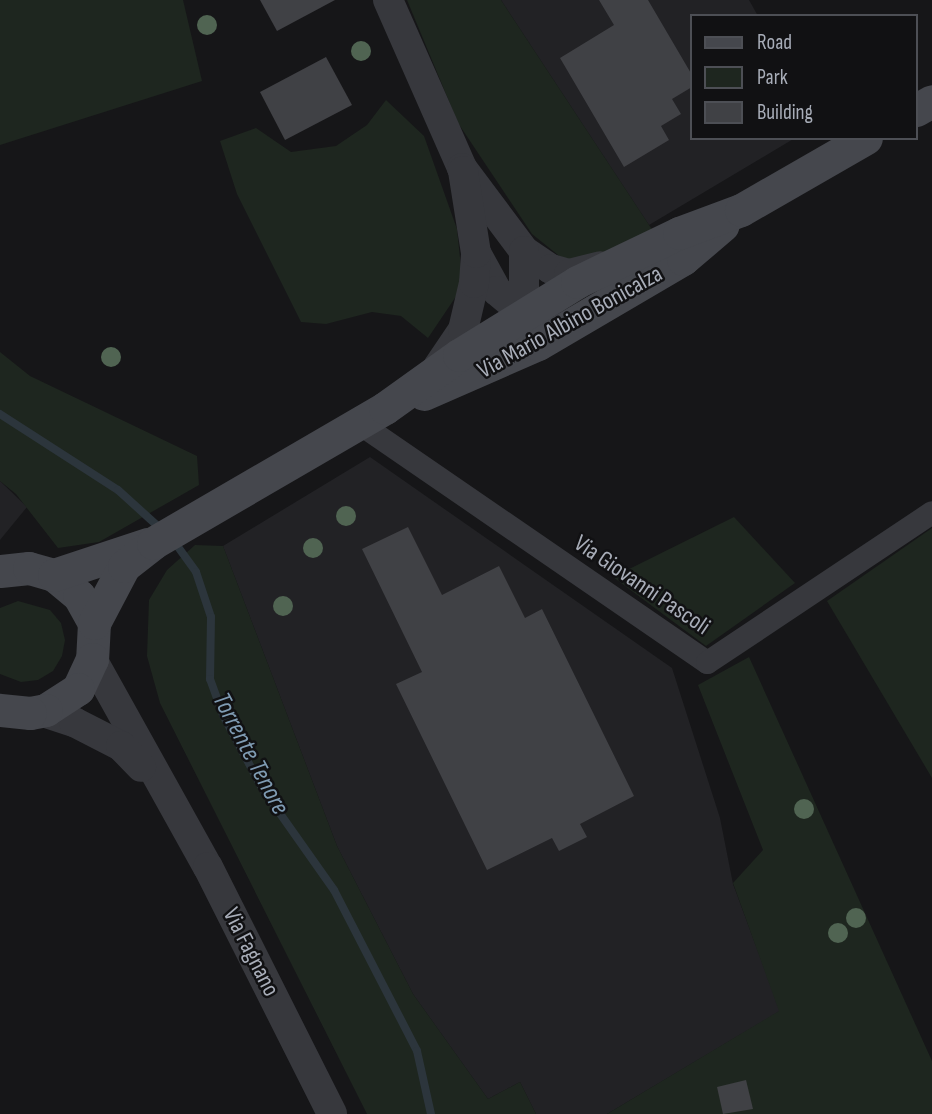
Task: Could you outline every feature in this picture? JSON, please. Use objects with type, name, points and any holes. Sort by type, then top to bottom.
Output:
[{"type":"main road","name":"Via Mario Albino Bonicalza","points":[[450,375],[524,314],[620,261],[741,210],[863,140]]},
{"type":"main road","name":"Via Mario Albino Bonicalza","points":[[94,623],[124,566],[153,543],[372,416],[450,375],[573,323],[683,259],[741,210]]},
{"type":"main road","name":"Via Mario Albino Bonicalza","points":[[54,575],[153,543]]},
{"type":"main road","points":[[0,571],[29,568],[54,575],[79,596],[94,623],[92,659],[78,689],[40,711],[0,710]]},
{"type":"street","points":[[388,0],[462,168],[524,251],[551,269],[569,274],[620,261]]},
{"type":"street","points":[[450,375],[463,330],[476,253],[462,168]]},
{"type":"street","points":[[524,251],[524,314]]},
{"type":"street","points":[[476,253],[497,291],[524,314],[573,323]]},
{"type":"street","name":"Via Giovanni Pascoli","points":[[372,416],[707,662],[932,512]]},
{"type":"street","name":"Via Fagnano","points":[[92,659],[208,867],[332,1114]]},
{"type":"street","name":"Via Fagnano","points":[[40,711],[74,722],[121,746],[165,793]]},
{"type":"shaded area","points":[[501,0],[749,0],[757,14],[690,14],[690,140],[792,140],[649,225]]},
{"type":"shaded area","points":[[370,457],[672,668],[720,818],[733,884],[780,1011],[607,1114],[536,1114],[520,1082],[488,1099],[413,994],[337,846],[223,546]]},
{"type":"shaded area","points":[[0,481],[27,507],[0,540]]},
{"type":"green space","points":[[0,0],[183,0],[202,81],[0,145]]},
{"type":"green space","points":[[407,0],[501,0],[653,231],[590,261],[563,259],[532,234],[458,123]]},
{"type":"green space","points":[[386,100],[424,136],[457,229],[463,286],[428,338],[401,316],[372,312],[326,324],[301,322],[237,194],[220,141],[256,128],[291,152],[336,146],[367,125]]},
{"type":"green space","points":[[0,352],[30,376],[197,456],[199,485],[99,542],[58,548],[16,494],[0,481]]},
{"type":"green space","points":[[734,517],[795,583],[706,646],[613,577]]},
{"type":"green space","points":[[932,528],[932,778],[827,601]]},
{"type":"green space","points":[[195,545],[223,546],[337,846],[413,994],[488,1099],[520,1082],[536,1114],[367,1114],[160,703],[147,656],[149,600],[167,570]]},
{"type":"green space","points":[[18,601],[50,610],[61,623],[65,640],[62,656],[53,671],[38,680],[21,682],[0,674],[0,608]]},
{"type":"green space","points":[[749,657],[932,1061],[932,1114],[607,1114],[779,1011],[733,883],[763,850],[698,685]]},
{"type":"building","points":[[260,0],[335,0],[277,31]]},
{"type":"building","points":[[599,0],[648,0],[690,72],[690,88],[672,99],[681,114],[661,126],[669,140],[624,167],[560,58],[614,25]]},
{"type":"building","points":[[326,57],[352,105],[285,140],[260,92]]},
{"type":"building","points":[[408,527],[442,595],[499,566],[525,618],[542,609],[634,796],[580,824],[587,837],[559,851],[552,838],[487,870],[396,684],[422,672],[362,549]]},
{"type":"building","points":[[746,1080],[753,1109],[723,1114],[717,1087]]},
{"type":"waterway","name":"Torrente Tenore","points":[[0,414],[118,490],[161,529]]},
{"type":"waterway","name":"Torrente Tenore","points":[[173,540],[196,572],[211,617],[210,679],[223,715],[262,788],[334,890],[417,1051],[431,1114]]}]
